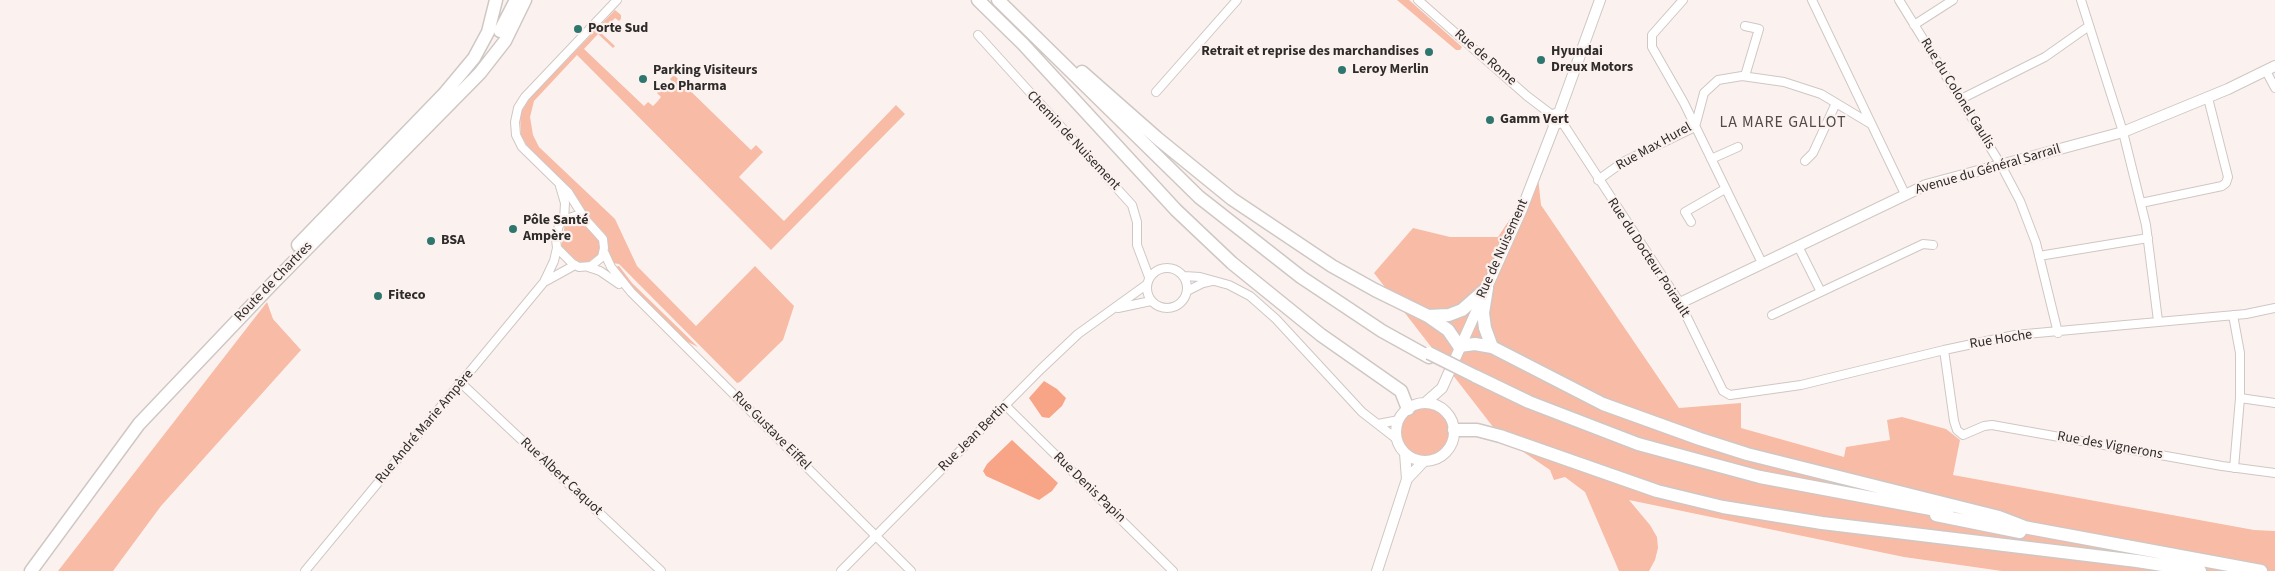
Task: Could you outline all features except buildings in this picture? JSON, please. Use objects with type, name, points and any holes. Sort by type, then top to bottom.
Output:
[{"type":"main road","points":[[444,94],[480,50],[488,32],[496,0]]},
{"type":"main road","points":[[22,571],[120,438],[148,404],[348,192],[490,48],[516,0]]},
{"type":"main road","name":"Route de Chartres","points":[[31,571],[139,424],[210,348],[480,72],[505,41],[525,0]]},
{"type":"main road","points":[[978,0],[1023,44],[1183,216],[1232,263],[1314,329],[1401,391],[1408,409]]},
{"type":"main road","points":[[984,0],[1197,203],[1275,263],[1301,277]]},
{"type":"main road","points":[[998,0],[1199,197],[1301,277],[1382,332],[1532,407],[1630,446],[1754,480],[2235,571]]},
{"type":"main road","points":[[1010,0],[1150,142],[1225,211],[1315,281],[1429,355]]},
{"type":"main road","points":[[1082,72],[1157,138],[1232,199],[1332,266],[1428,316],[1448,330],[1459,346],[1475,344],[1492,348],[1603,404],[1656,425],[1747,454],[1999,518],[2025,527]]},
{"type":"main road","points":[[1428,316],[1449,314],[1462,310],[1486,288]]},
{"type":"main road","points":[[1486,288],[1483,312],[1484,328],[1492,348]]},
{"type":"main road","points":[[1474,378],[1529,402],[1638,444],[1760,477],[2261,571]]},
{"type":"main road","points":[[1454,430],[1477,430],[1500,436],[1657,491],[1723,508],[1822,523],[2137,561],[2200,571]]},
{"type":"street","points":[[560,184],[566,203],[564,220],[557,231],[557,248],[562,256],[575,265],[588,267],[599,261],[604,252],[604,242],[601,234],[585,218],[571,196],[560,184],[522,147],[516,135],[516,116],[525,97],[617,0]]},
{"type":"street","points":[[1156,92],[1237,0]]},
{"type":"street","name":"Rue de Rome","points":[[1418,0],[1527,96],[1557,119]]},
{"type":"street","name":"Rue de Nuisement","points":[[1425,403],[1442,388],[1459,346],[1522,209],[1600,0]]},
{"type":"street","points":[[1683,0],[1655,31],[1650,43],[1762,262]]},
{"type":"street","points":[[1812,0],[1905,194]]},
{"type":"street","name":"Rue du Colonel Gaulis","points":[[1898,0],[1961,99],[2001,165],[2020,201],[2040,256],[2058,333]]},
{"type":"street","points":[[1914,25],[1953,0]]},
{"type":"street","points":[[2080,0],[2123,132],[2141,202],[2148,238],[2158,321]]},
{"type":"street","points":[[1745,26],[1759,29],[1745,76]]},
{"type":"street","points":[[1961,99],[2045,57],[2089,26]]},
{"type":"street","name":"Chemin de Nuisement","points":[[978,35],[1132,205],[1137,222],[1137,245],[1149,277]]},
{"type":"street","points":[[2270,69],[2275,88]]},
{"type":"street","name":"Avenue du Général Sarrail","points":[[1680,303],[1762,262],[1926,185],[2123,132],[2208,98],[2270,69]]},
{"type":"street","name":"Rue Max Hurel","points":[[1598,180],[1623,162],[1695,128],[1704,93],[1718,80],[1745,76],[1784,82],[1821,94],[1871,124]]},
{"type":"street","points":[[2141,202],[2222,186],[2226,183],[2228,177],[2208,98]]},
{"type":"street","points":[[1806,161],[1813,153],[1836,103]]},
{"type":"street","name":"Rue du Docteur Poirault","points":[[1557,119],[1680,303],[1724,390],[1730,395]]},
{"type":"street","points":[[1711,159],[1738,147]]},
{"type":"street","points":[[1691,222],[1685,212],[1725,189]]},
{"type":"street","points":[[564,220],[576,216],[585,218]]},
{"type":"street","points":[[2040,256],[2148,238]]},
{"type":"street","points":[[1772,315],[1923,244],[1933,246]]},
{"type":"street","points":[[1798,246],[1821,292]]},
{"type":"street","name":"Rue André Marie Ampère","points":[[305,571],[544,282],[554,261],[557,248]]},
{"type":"street","name":"Rue Gustave Eiffel","points":[[604,252],[611,267],[631,292],[911,571]]},
{"type":"street","points":[[1143,258],[1158,269],[1175,269],[1184,276],[1229,285],[1250,296],[1276,318],[1362,412],[1398,440]]},
{"type":"street","name":"Rue André Marie Ampère","points":[[544,282],[575,265]]},
{"type":"street","name":"Rue Gustave Eiffel","points":[[588,267],[600,270],[631,292]]},
{"type":"street","points":[[1158,269],[1149,277],[1146,285],[1151,301],[1161,307],[1172,307],[1182,301],[1187,291],[1203,283],[1214,281]]},
{"type":"street","points":[[1184,276],[1187,291]]},
{"type":"street","name":"Rue Jean Bertin","points":[[841,571],[1078,334],[1146,285]]},
{"type":"street","name":"Rue Jean Bertin","points":[[1114,309],[1151,301]]},
{"type":"street","name":"Rue Hoche","points":[[1730,395],[1801,385],[1944,350],[2016,336],[2233,315],[2275,308]]},
{"type":"street","points":[[2233,315],[2240,353],[2240,398],[2234,468]]},
{"type":"street","name":"Rue des Vignerons","points":[[1944,350],[1954,421],[1957,430],[1963,434],[1992,425],[2234,468],[2275,473]]},
{"type":"street","name":"Rue Albert Caquot","points":[[462,383],[661,571]]},
{"type":"street","points":[[1442,388],[1446,412]]},
{"type":"street","points":[[2240,398],[2275,403]]},
{"type":"street","points":[[1405,453],[1417,460],[1424,461],[1434,460],[1442,456],[1453,440],[1454,430],[1453,423],[1446,412],[1440,407],[1425,403],[1408,409],[1399,420],[1396,431],[1398,440],[1405,453],[1408,479]]},
{"type":"street","name":"Rue Denis Papin","points":[[1005,405],[1173,571]]},
{"type":"street","points":[[1378,424],[1399,420]]},
{"type":"street","points":[[1377,571],[1408,479],[1424,461]]},
{"type":"shaded area","points":[[1397,0],[1409,0],[1462,47],[1460,50],[1456,50]]},
{"type":"shaded area","points":[[615,10],[621,15],[621,19],[619,21],[615,18],[601,33],[615,46],[613,48],[598,34],[584,49],[644,106],[648,102],[653,106],[657,102],[661,97],[657,93],[661,88],[666,92],[674,84],[670,79],[674,75],[751,150],[756,145],[763,152],[739,177],[784,221],[896,105],[905,114],[771,250],[577,55],[534,101],[530,117],[533,135],[539,147],[615,219],[637,266],[696,326],[755,266],[794,306],[783,340],[737,383],[619,264],[612,263],[604,233],[584,211],[571,190],[529,149],[521,135],[520,114],[529,99]]},
{"type":"shaded area","points":[[1538,177],[1541,205],[1679,408],[1741,403],[1741,428],[1844,457],[1846,447],[1890,440],[1887,420],[1902,417],[1946,429],[1960,440],[1953,475],[2254,530],[2275,531],[2275,571],[2002,571],[1904,557],[1629,500],[1650,525],[1657,537],[1658,548],[1655,560],[1649,571],[1619,571],[1585,492],[1565,477],[1554,480],[1550,470],[1500,436],[1374,273],[1413,228],[1450,237],[1498,237]]},
{"type":"shaded area","points":[[575,220],[583,222],[599,239],[601,247],[599,255],[586,263],[575,261],[561,247],[565,224]]},
{"type":"shaded area","points":[[619,266],[632,283],[698,347],[684,340],[629,285],[615,267]]},
{"type":"shaded area","points":[[267,302],[273,319],[301,350],[161,506],[113,571],[58,571]]},
{"type":"shaded area","points":[[1044,381],[1057,389],[1066,398],[1062,406],[1049,418],[1042,417],[1029,398]]},
{"type":"shaded area","points":[[1426,407],[1436,409],[1444,414],[1449,422],[1451,432],[1449,442],[1444,450],[1436,455],[1426,457],[1416,455],[1408,450],[1403,442],[1401,432],[1403,422],[1408,414],[1416,409]]},
{"type":"shaded area","points":[[1012,440],[1058,483],[1052,491],[1039,500],[986,476],[983,471],[987,464]]},
{"type":"place","name":"Porte Sud","points":[[578,29]]},
{"type":"place","name":"Retrait et reprise des marchandises","points":[[1429,52]]},
{"type":"place","name":"Hyundai Dreux Motors","points":[[1541,60]]},
{"type":"place","name":"Leroy Merlin","points":[[1342,70]]},
{"type":"place","name":"Parking Visiteurs Leo Pharma","points":[[643,79]]},
{"type":"place","name":"Gamm Vert","points":[[1490,120]]},
{"type":"place","name":"Pôle Santé Ampère","points":[[513,229]]},
{"type":"place","name":"BSA","points":[[431,241]]},
{"type":"place","name":"Fiteco","points":[[378,296]]},
{"type":"district","name":"LA MARE GALLOT","points":[[1783,123]]}]
